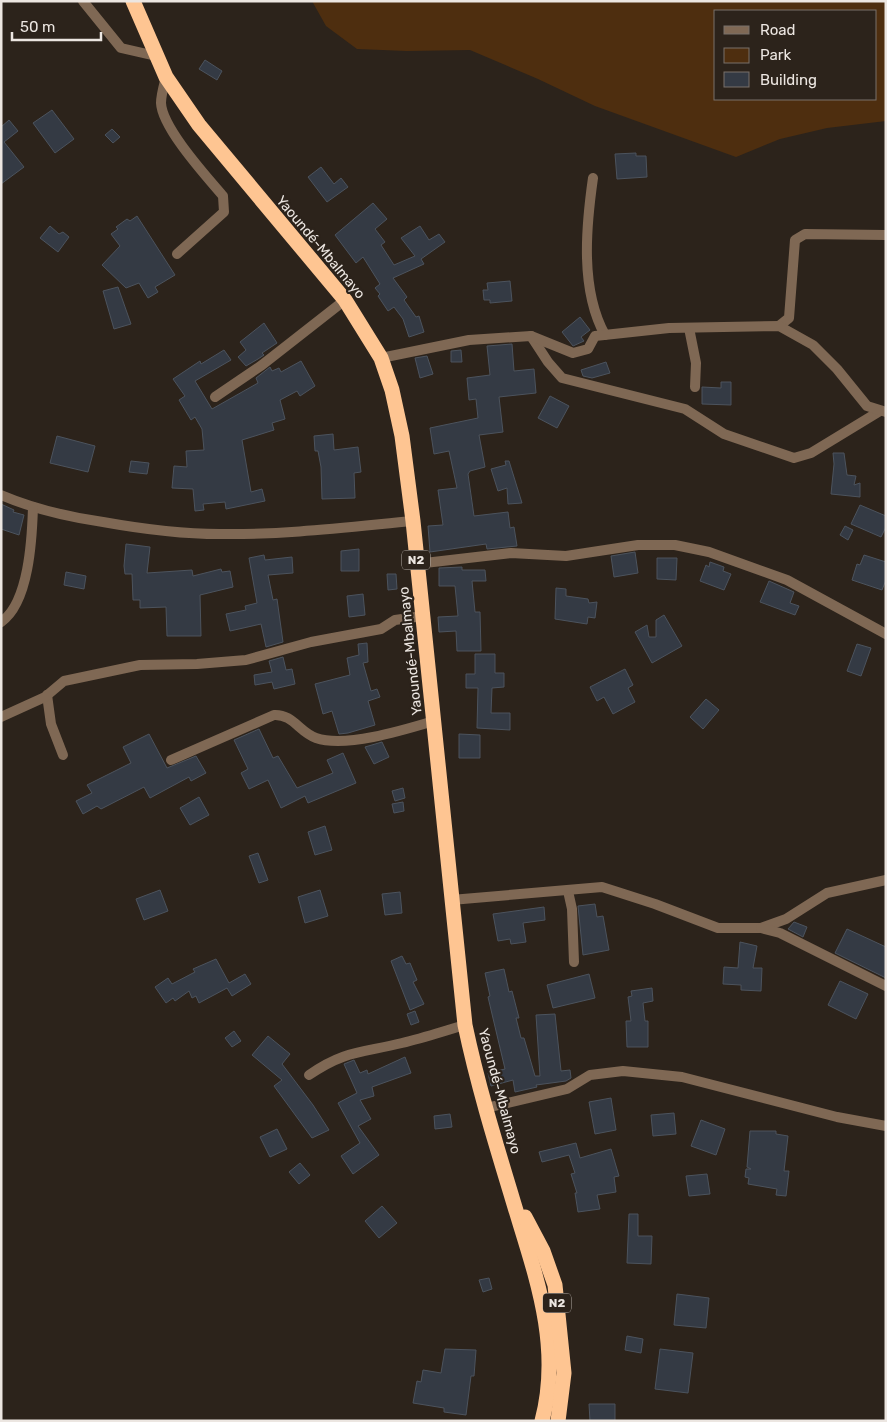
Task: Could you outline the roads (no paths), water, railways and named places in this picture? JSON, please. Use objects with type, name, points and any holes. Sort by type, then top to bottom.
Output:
[{"type":"highway","name":"Yaoundé-Mbalmayo","points":[[133,1],[166,77],[199,125],[345,300],[381,358],[392,390],[402,436],[413,522],[465,1025],[474,1067],[540,1287],[549,1338],[550,1373],[542,1421]]},
{"type":"highway","name":"Yaoundé-Mbalmayo","points":[[511,1194],[543,1251],[555,1285],[564,1373],[558,1421]]},
{"type":"street","points":[[83,1],[121,48],[156,56]]},
{"type":"street","points":[[166,77],[161,102],[162,110],[175,133],[223,196],[225,204],[224,212],[177,254]]},
{"type":"street","points":[[593,178],[589,208],[589,277],[597,322],[605,335]]},
{"type":"street","points":[[779,326],[789,318],[795,240],[805,234],[886,235]]},
{"type":"street","points":[[215,397],[262,365],[345,300]]},
{"type":"street","points":[[381,358],[469,340],[531,336],[573,353],[588,349],[595,336],[690,328],[779,326],[813,345],[837,369],[867,406],[883,411]]},
{"type":"street","points":[[690,328],[696,363],[695,387]]},
{"type":"street","points":[[531,336],[548,362],[562,378],[685,409],[724,434],[794,458],[811,453],[883,411]]},
{"type":"street","points":[[1,495],[68,517],[149,530],[220,534],[290,532],[413,522]]},
{"type":"street","points":[[1,622],[10,616],[22,587],[32,538],[34,507]]},
{"type":"street","points":[[416,564],[512,553],[566,556],[638,545],[675,545],[709,552],[787,580],[886,634]]},
{"type":"street","points":[[1,717],[48,695],[64,680],[140,665],[197,664],[246,660],[311,642],[381,629],[395,620],[423,616]]},
{"type":"street","points":[[48,695],[51,724],[63,755]]},
{"type":"street","points":[[171,760],[274,715],[288,716],[302,730],[316,738],[333,740],[396,732],[434,721]]},
{"type":"street","points":[[761,928],[786,919],[827,893],[886,880]]},
{"type":"street","points":[[451,900],[602,887],[655,904],[718,928],[761,928],[780,933],[886,986]]},
{"type":"street","points":[[568,891],[572,910],[574,962]]},
{"type":"street","points":[[309,1075],[329,1062],[352,1052],[402,1044],[465,1025]]},
{"type":"street","points":[[486,1108],[567,1089],[590,1076],[623,1071],[682,1077],[836,1117],[886,1126]]}]
